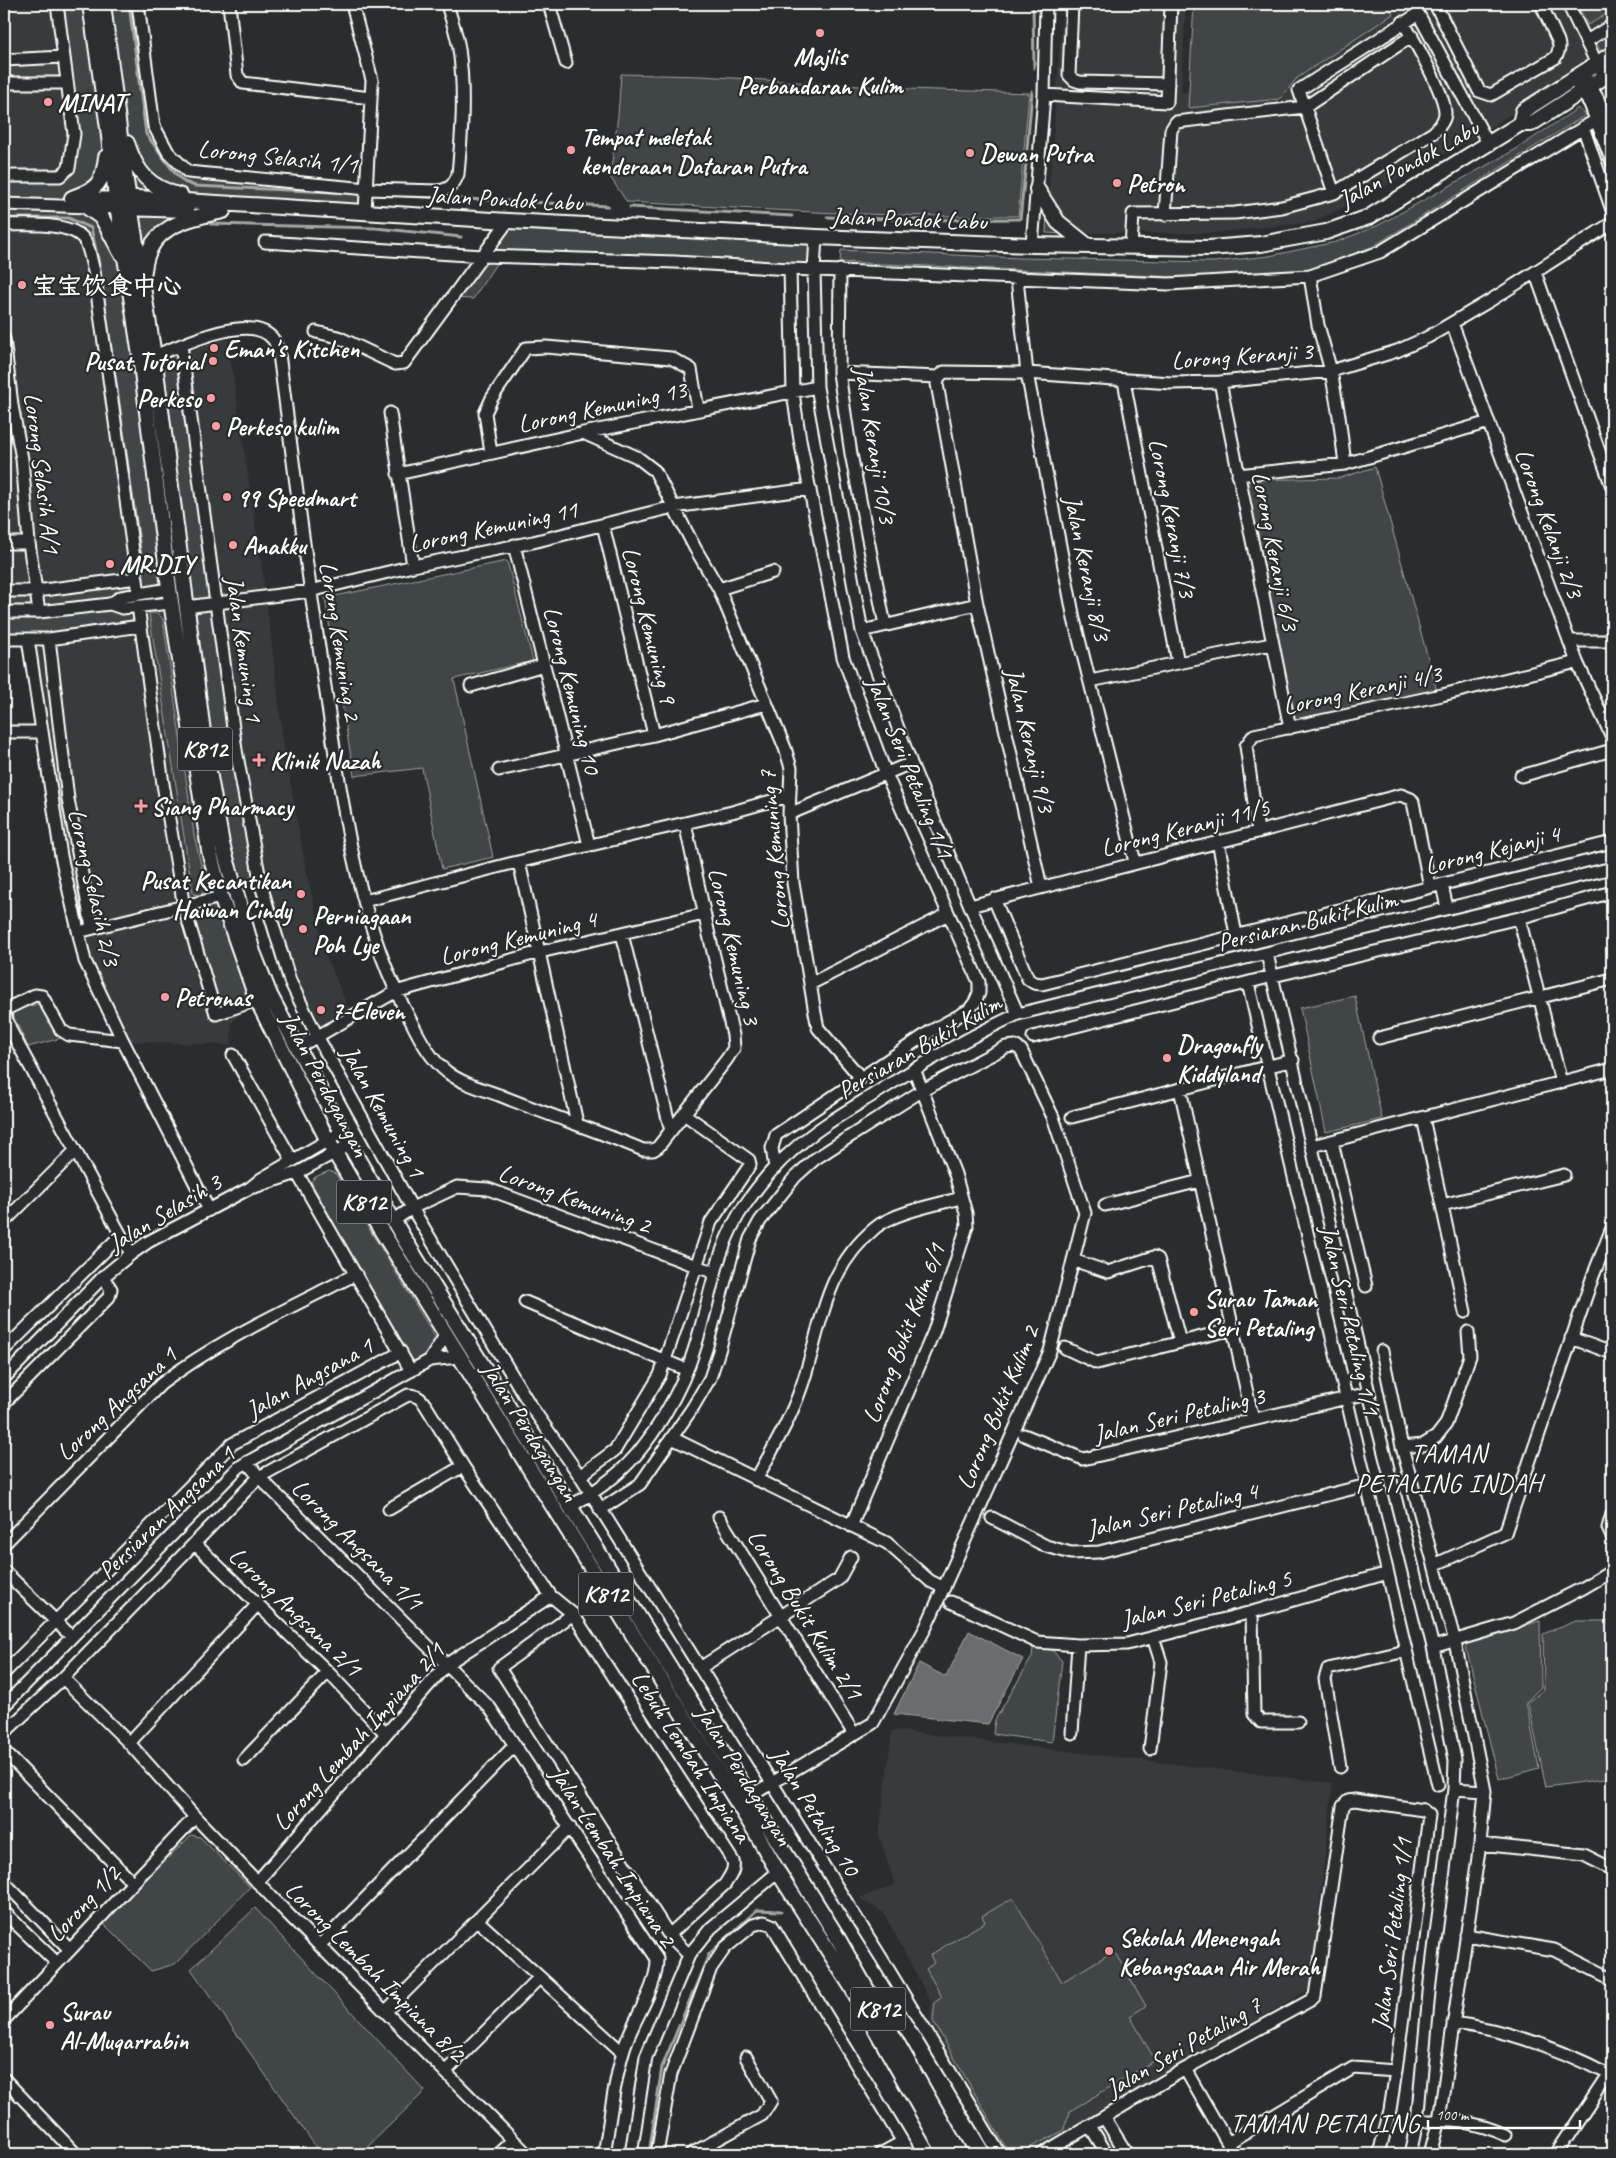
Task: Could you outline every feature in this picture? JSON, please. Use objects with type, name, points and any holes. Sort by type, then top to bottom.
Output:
[{"type":"main road","name":"Jalan Perdagangan","points":[[90,4],[109,134],[144,294],[154,356],[206,755],[222,844],[253,952],[270,995],[342,1132],[393,1221],[836,1935],[960,2154]]},
{"type":"main road","name":"Jalan Perdagangan","points":[[103,4],[118,119],[127,265],[170,596],[205,822],[221,897],[257,1000],[327,1139],[459,1357],[755,1831],[778,1872],[851,1986],[946,2154]]},
{"type":"main road","name":"Jalan Pondok Labu","points":[[1520,124],[1523,111],[1612,54]]},
{"type":"main road","name":"Jalan Pondok Labu","points":[[124,203],[268,207],[816,237],[1032,245],[1209,248],[1261,244],[1326,232],[1370,216],[1489,145],[1520,124],[1531,124],[1609,74]]},
{"type":"main road","points":[[118,119],[134,164],[152,184],[188,198],[222,207]]},
{"type":"main road","points":[[72,198],[90,191],[102,179],[109,134]]},
{"type":"main road","points":[[1037,189],[1058,222],[1088,246]]},
{"type":"main road","points":[[87,207],[102,218],[127,265]]},
{"type":"main road","points":[[144,294],[146,255],[160,236],[178,222],[222,207]]},
{"type":"street","points":[[4,176],[54,176],[66,172],[71,164],[74,134],[56,4]]},
{"type":"street","name":"Lorong Selasih 1/1","points":[[138,4],[154,126],[168,152],[188,172],[367,188],[438,191],[452,186],[458,174],[462,130],[462,80],[459,47],[447,4]]},
{"type":"street","points":[[229,4],[237,75],[243,83],[371,98]]},
{"type":"street","points":[[352,4],[372,80],[365,212]]},
{"type":"street","points":[[549,4],[566,62]]},
{"type":"street","points":[[1032,245],[1044,95],[1046,4]]},
{"type":"street","points":[[1072,4],[1068,75],[1074,80],[1080,82],[1168,84]]},
{"type":"street","points":[[1044,95],[1166,102],[1171,4]]},
{"type":"street","points":[[1435,4],[1479,91],[1492,95],[1555,58],[1560,47],[1541,4]]},
{"type":"street","points":[[1568,4],[1597,64],[1609,74]]},
{"type":"street","points":[[1334,193],[1299,90],[1404,22],[1416,9],[1489,145]]},
{"type":"street","name":"Jalan Pondok Labu","points":[[1131,248],[1133,214],[1165,215],[1235,212],[1282,207],[1334,193],[1433,133],[1441,125],[1445,116],[1445,107],[1404,22]]},
{"type":"street","points":[[1587,41],[1612,25]]},
{"type":"street","points":[[1165,215],[1171,130],[1176,122],[1306,107],[1412,36]]},
{"type":"street","points":[[4,60],[63,57]]},
{"type":"street","points":[[1578,76],[1612,136]]},
{"type":"street","points":[[4,83],[67,83]]},
{"type":"street","points":[[1586,88],[1612,162]]},
{"type":"street","points":[[266,242],[483,256],[675,262],[790,269],[1169,284],[1310,276],[1380,252],[1596,120]]},
{"type":"street","points":[[1583,127],[1612,210]]},
{"type":"street","points":[[58,204],[72,198],[124,203]]},
{"type":"street","points":[[4,204],[58,204],[87,207],[124,203]]},
{"type":"street","points":[[316,332],[338,337],[395,364],[404,363],[508,221]]},
{"type":"street","points":[[4,225],[57,226],[78,234],[85,240],[94,271],[140,594]]},
{"type":"street","name":"Lorong Keranji 3","points":[[839,373],[939,377],[944,372],[1027,373],[1124,381],[1220,382],[1331,371],[1397,351],[1428,337],[1612,225]]},
{"type":"street","points":[[816,237],[814,270],[817,388],[862,631],[911,763],[970,906],[1018,1014]]},
{"type":"street","name":"Jalan Seri Petaling 1/1","points":[[775,1168],[772,1148],[776,1134],[931,1031],[969,1010],[979,993],[979,982],[886,774],[843,657],[793,393],[790,269]]},
{"type":"street","name":"Jalan Keranji 10/3","points":[[840,270],[839,373],[851,454],[885,625]]},
{"type":"street","points":[[1535,272],[1612,487]]},
{"type":"street","points":[[1310,276],[1318,326],[1331,371],[1346,464]]},
{"type":"street","name":"Jalan Keranji 8/3","points":[[1017,279],[1027,373],[1074,619],[1135,862]]},
{"type":"street","name":"Lorong Kelanji 2/3","points":[[1452,323],[1577,662],[1612,737]]},
{"type":"street","name":"Lorong Kemuning 2","points":[[181,345],[226,329],[250,329],[264,332],[273,339],[279,354],[310,591],[354,862],[377,945],[395,992],[417,1033],[436,1062],[448,1073],[527,1106],[577,1124]]},
{"type":"street","name":"Lorong Selasih A/1","points":[[4,339],[12,405],[22,459],[29,543],[39,612]]},
{"type":"street","points":[[154,356],[181,345]]},
{"type":"street","name":"Jalan Kemuning 1","points":[[181,345],[236,750],[261,885],[290,981],[317,1036],[412,1208],[530,1405],[591,1494]]},
{"type":"street","points":[[491,453],[485,413],[492,398],[526,348],[546,347],[671,358],[691,369],[698,409]]},
{"type":"street","name":"Jalan Keranji 9/3","points":[[939,377],[937,384],[977,604],[1041,887]]},
{"type":"street","name":"Lorong Keranji 7/3","points":[[1124,381],[1178,663]]},
{"type":"street","name":"Lorong Keranji 6/3","points":[[1220,382],[1271,644],[1290,728]]},
{"type":"street","name":"Lorong Kemuning 13","points":[[398,474],[583,432],[817,388]]},
{"type":"street","points":[[390,412],[413,566]]},
{"type":"street","points":[[1238,474],[1346,464],[1488,422]]},
{"type":"street","name":"Lorong Kemuning 7","points":[[583,432],[637,457],[655,471],[719,589],[791,768],[789,814],[793,883],[818,1028],[861,1078]]},
{"type":"street","name":"Lorong Kemuning 11","points":[[186,607],[310,591],[413,566],[603,525],[673,507],[810,489]]},
{"type":"street","name":"Lorong Kemuning 9","points":[[603,525],[654,735]]},
{"type":"street","points":[[4,543],[29,543]]},
{"type":"street","name":"Lorong Kemuning 10","points":[[514,545],[589,845]]},
{"type":"street","points":[[719,589],[773,572]]},
{"type":"street","points":[[4,591],[36,591],[137,578]]},
{"type":"street","points":[[110,604],[121,597],[140,594],[170,596]]},
{"type":"street","points":[[4,612],[39,612],[110,604],[122,608],[138,606],[170,596]]},
{"type":"street","points":[[862,631],[977,604]]},
{"type":"street","points":[[138,606],[163,784],[184,907],[216,1014],[257,1000]]},
{"type":"street","points":[[4,639],[49,639],[140,626]]},
{"type":"street","name":"Lorong Selasih 2/3","points":[[28,639],[61,856],[85,962],[209,1210]]},
{"type":"street","points":[[49,639],[68,798],[92,927]]},
{"type":"street","points":[[1570,641],[1612,641]]},
{"type":"street","points":[[1090,681],[1271,644]]},
{"type":"street","name":"Lorong Keranji 4/3","points":[[1258,831],[1246,746],[1254,734],[1442,695],[1577,662]]},
{"type":"street","points":[[471,686],[544,665]]},
{"type":"street","points":[[499,770],[654,735],[766,704]]},
{"type":"street","points":[[4,732],[42,732]]},
{"type":"street","points":[[1522,776],[1612,750]]},
{"type":"street","points":[[789,814],[911,763]]},
{"type":"street","name":"Lorong Keranji 11/5","points":[[970,906],[1401,795],[1411,799],[1430,888]]},
{"type":"street","points":[[364,901],[789,796]]},
{"type":"street","name":"Lorong Kemuning 3","points":[[577,1124],[643,1150],[653,1150],[671,1131],[734,1048],[733,1034],[704,914],[685,823]]},
{"type":"street","points":[[1218,841],[1236,935]]},
{"type":"street","name":"Lorong Kejanji 4","points":[[994,899],[1028,979],[1034,983],[1042,984],[1612,842]]},
{"type":"street","points":[[519,862],[577,1124]]},
{"type":"street","name":"Persiaran Bukit Kulim","points":[[570,1507],[591,1494],[618,1473],[651,1436],[687,1370],[715,1273],[729,1233],[744,1206],[791,1151],[820,1128],[914,1069],[975,1034],[1018,1014],[1612,868]]},
{"type":"street","points":[[1442,885],[1447,908]]},
{"type":"street","points":[[1033,1037],[1272,976],[1519,918],[1612,892]]},
{"type":"street","points":[[78,933],[92,927],[221,897]]},
{"type":"street","name":"Lorong Kemuning 4","points":[[297,1048],[395,992],[540,952],[704,914]]},
{"type":"street","points":[[810,984],[948,914]]},
{"type":"street","points":[[1519,918],[1561,1082]]},
{"type":"street","points":[[622,934],[671,1131]]},
{"type":"street","points":[[1267,954],[1370,1392],[1433,1647],[1455,1760],[1454,1789],[1430,1982],[1417,2122],[1410,2154]]},
{"type":"street","points":[[1379,1038],[1612,979]]},
{"type":"street","name":"Jalan Seri Petaling 1/1","points":[[1248,983],[1438,1785]]},
{"type":"street","points":[[123,1041],[69,1035],[61,1030],[42,996],[35,995],[4,1011],[8,1035],[75,1151],[131,1254]]},
{"type":"street","name":"Lorong Bukit Kulim 2","points":[[750,1796],[873,1722],[926,1627],[1050,1351],[1085,1213],[1053,1117],[1021,1050],[1015,1046],[1006,1047],[923,1090]]},
{"type":"street","points":[[233,1055],[292,1160]]},
{"type":"street","points":[[1072,1117],[1292,1060]]},
{"type":"street","name":"Lorong Bukit Kulm 6/1","points":[[851,1526],[934,1331],[966,1226],[966,1213],[955,1174],[914,1069]]},
{"type":"street","points":[[1312,1146],[1612,1069]]},
{"type":"street","points":[[1180,1089],[1252,1420]]},
{"type":"street","points":[[600,1510],[640,1484],[693,1407],[710,1378],[727,1325],[750,1239],[760,1222],[795,1177],[816,1159],[923,1090]]},
{"type":"street","points":[[580,1476],[615,1450],[660,1375],[666,1362],[711,1222],[750,1165],[749,1160],[684,1114]]},
{"type":"street","points":[[1423,1118],[1465,1312]]},
{"type":"street","name":"Jalan Selasih 3","points":[[250,1188],[292,1160],[342,1132]]},
{"type":"street","points":[[1332,1142],[1366,1286]]},
{"type":"street","name":"Jalan Selasih 3","points":[[4,1378],[103,1277],[131,1254],[250,1188],[297,1173],[350,1145]]},
{"type":"street","points":[[4,1222],[75,1151]]},
{"type":"street","points":[[297,1173],[412,1371]]},
{"type":"street","points":[[1442,1206],[1564,1175]]},
{"type":"street","points":[[1105,1205],[1200,1181]]},
{"type":"street","name":"Lorong Kemuning 2","points":[[393,1221],[412,1208],[457,1187],[488,1189],[715,1273]]},
{"type":"street","points":[[756,1480],[788,1420],[801,1387],[831,1285],[841,1266],[876,1226],[900,1216],[961,1198]]},
{"type":"street","points":[[1434,1565],[1505,1533],[1592,1276],[1612,1228]]},
{"type":"street","points":[[4,1350],[121,1235]]},
{"type":"street","points":[[1073,1260],[1108,1272],[1154,1258],[1158,1259],[1180,1342]]},
{"type":"street","name":"Lorong Angsana 1","points":[[4,1544],[161,1384],[187,1364],[221,1344],[356,1274]]},
{"type":"street","name":"Jalan Selasih 3","points":[[4,1403],[109,1297],[111,1288],[103,1277]]},
{"type":"street","points":[[525,1302],[687,1370]]},
{"type":"street","points":[[1065,1348],[1097,1363],[1232,1329]]},
{"type":"street","points":[[1402,1447],[1423,1446],[1436,1437],[1446,1424],[1470,1356],[1468,1332]]},
{"type":"street","name":"Persiaran Angsana 1","points":[[430,1360],[446,1334]]},
{"type":"street","points":[[1572,1338],[1612,1353]]},
{"type":"street","points":[[1382,1351],[1402,1447],[1455,1642],[1484,1791],[1480,1844],[1439,2120],[1430,2154]]},
{"type":"street","name":"Jalan Angsana 1","points":[[4,1673],[232,1444],[401,1352]]},
{"type":"street","points":[[4,1357],[14,1368]]},
{"type":"street","name":"Persiaran Angsana 1","points":[[4,1706],[71,1636],[247,1462],[430,1360],[459,1357]]},
{"type":"street","name":"Jalan Seri Petaling 3","points":[[1024,1435],[1083,1459],[1370,1392]]},
{"type":"street","name":"Lorong Angsana 1/1","points":[[4,1733],[63,1678],[259,1477],[408,1395],[415,1395],[421,1398],[463,1466],[551,1596]]},
{"type":"street","points":[[672,1438],[886,1543],[930,1581],[944,1588]]},
{"type":"street","points":[[247,1462],[259,1477]]},
{"type":"street","points":[[389,1509],[463,1466]]},
{"type":"street","name":"Lorong Angsana 1/1","points":[[259,1477],[447,1664]]},
{"type":"street","name":"Jalan Seri Petaling 4","points":[[992,1518],[1046,1546],[1071,1553],[1099,1552],[1367,1485]]},
{"type":"street","name":"Jalan Petaling 10","points":[[591,1494],[882,1959],[1000,2154]]},
{"type":"street","points":[[1612,1514],[1608,1528],[1612,1537]]},
{"type":"street","name":"Lorong Bukit Kulim 2/1","points":[[719,1516],[854,1734]]},
{"type":"street","name":"Lorong Angsana 2/1","points":[[195,1544],[328,1672],[386,1734]]},
{"type":"street","points":[[700,1668],[839,1579],[852,1557]]},
{"type":"street","points":[[4,1570],[71,1636]]},
{"type":"street","points":[[1433,1647],[1514,1623],[1612,1571]]},
{"type":"street","name":"Jalan Seri Petaling 5","points":[[951,1602],[1037,1642],[1078,1645],[1127,1644],[1252,1612],[1388,1573]]},
{"type":"street","name":"Lebuh Lembah Impiana","points":[[551,1596],[573,1614],[733,1861],[732,1874],[725,1884],[669,1934]]},
{"type":"street","name":"Lorong Lembah Impiana 2/1","points":[[257,1882],[447,1664],[551,1596]]},
{"type":"street","points":[[129,1743],[257,1605]]},
{"type":"street","points":[[1252,1612],[1254,1714],[1261,1722],[1298,1722]]},
{"type":"street","points":[[573,1614],[499,1668],[669,1934],[689,1955]]},
{"type":"street","points":[[1150,1749],[1161,1662],[1153,1637]]},
{"type":"street","points":[[1072,1733],[1078,1645]]},
{"type":"street","points":[[1340,1767],[1325,1679],[1328,1669],[1406,1651]]},
{"type":"street","name":"Jalan Lembah Impiana 2","points":[[447,1664],[490,1708],[657,1959],[657,1971],[633,2022],[622,2052],[604,2154]]},
{"type":"street","points":[[244,1760],[328,1672]]},
{"type":"street","name":"Lorong Lembah Impiana 8/2","points":[[63,1678],[129,1743],[195,1817],[257,1882],[527,2154]]},
{"type":"street","points":[[320,1945],[515,1745]]},
{"type":"street","points":[[4,1751],[133,1883]]},
{"type":"street","points":[[1454,1789],[1484,1791]]},
{"type":"street","name":"Jalan Seri Petaling 1/1","points":[[1342,1812],[1346,1803],[1355,1800],[1423,1810],[1429,1815],[1396,2071],[1390,2110],[1378,2154]]},
{"type":"street","name":"Jalan Seri Petaling 7","points":[[1042,2154],[1185,2069],[1311,2000],[1315,1996],[1342,1812]]},
{"type":"street","name":"Lorong 1/2","points":[[4,2020],[195,1817]]},
{"type":"street","points":[[386,2011],[570,1827]]},
{"type":"street","points":[[1480,1844],[1584,1855],[1612,1869]]},
{"type":"street","points":[[631,2154],[646,2057],[689,1955],[711,1928],[778,1872]]},
{"type":"street","points":[[4,1882],[70,1950]]},
{"type":"street","points":[[4,1912],[57,1963]]},
{"type":"street","points":[[477,1920],[622,2052]]},
{"type":"street","points":[[657,2154],[671,2074],[711,1968],[725,1948],[753,1925],[764,1922],[772,1924],[910,2154]]},
{"type":"street","points":[[1466,1935],[1554,1950],[1612,1979]]},
{"type":"street","points":[[445,2072],[539,1978]]},
{"type":"street","points":[[1453,2023],[1483,2027],[1526,2038],[1610,2075],[1556,2154]]},
{"type":"street","points":[[691,2154],[762,2115],[771,2101],[746,2058]]},
{"type":"street","points":[[1228,2143],[1353,2068],[1396,2071]]},
{"type":"street","points":[[1185,2069],[1234,2154]]},
{"type":"street","points":[[4,2079],[69,2152]]},
{"type":"street","points":[[1104,2117],[1127,2154]]},
{"type":"street","points":[[1417,2122],[1439,2120],[1478,2124],[1506,2135]]},
{"type":"street","points":[[1090,2126],[1107,2154]]},
{"type":"street","points":[[498,2154],[513,2140]]},
{"type":"street","points":[[880,2154],[902,2142]]},
{"type":"shaded area","points":[[4,4],[90,4],[67,199],[59,204],[87,207],[137,578],[4,591]]},
{"type":"shaded area","points":[[57,4],[90,4],[116,198],[67,199],[58,204],[4,204],[4,176],[54,177],[69,168],[67,84],[4,83],[4,60],[63,57]]},
{"type":"shaded area","points":[[103,4],[138,4],[154,126],[188,172],[367,189],[365,212],[130,197]]},
{"type":"shaded area","points":[[1063,4],[1186,4],[1181,93],[1278,85],[1400,4],[1612,4],[1612,50],[1472,139],[1361,199],[1313,222],[1213,233],[1046,233]]},
{"type":"shaded area","points":[[1194,4],[1388,4],[1393,14],[1297,78],[1280,99],[1188,108]]},
{"type":"shaded area","points":[[1577,4],[1612,4],[1612,11],[1588,25]]},
{"type":"shaded area","points":[[1612,28],[1612,47],[1602,53],[1596,43],[1601,35]]},
{"type":"shaded area","points":[[621,74],[701,76],[907,89],[1029,93],[1018,216],[871,214],[627,202],[610,177]]},
{"type":"shaded area","points":[[1612,80],[1612,123],[1600,88]]},
{"type":"shaded area","points":[[1578,108],[1586,115],[1372,247],[1309,270],[1177,277],[840,262],[841,250],[1020,258],[1214,262],[1269,256],[1336,242],[1377,226],[1518,148]]},
{"type":"shaded area","points":[[4,206],[118,208],[170,595],[136,601],[135,595],[110,603],[138,606],[140,626],[4,639],[4,591],[133,578],[94,271],[78,234],[4,225]]},
{"type":"shaded area","points":[[131,209],[223,211],[168,228],[144,269]]},
{"type":"shaded area","points":[[1047,214],[1064,234],[1046,233]]},
{"type":"shaded area","points":[[508,221],[816,237],[814,270],[501,256],[473,299],[452,298]]},
{"type":"shaded area","points":[[226,329],[266,596],[284,747],[307,875],[327,959],[353,1018],[317,1036],[290,981],[261,885],[181,345]]},
{"type":"shaded area","points":[[181,345],[261,885],[234,890],[222,844],[154,356]]},
{"type":"shaded area","points":[[1375,467],[1437,691],[1294,725],[1246,480],[1340,478]]},
{"type":"shaded area","points":[[507,561],[533,661],[454,679],[493,857],[442,869],[422,768],[354,776],[325,598]]},
{"type":"shaded area","points":[[171,603],[209,850],[257,1000],[231,1023],[231,1045],[123,1041],[85,961],[28,639]]},
{"type":"shaded area","points":[[149,613],[157,613],[163,619],[194,835],[207,890],[200,895],[193,894]]},
{"type":"shaded area","points":[[221,897],[257,1000],[216,1014],[184,907]]},
{"type":"shaded area","points":[[1355,996],[1382,1119],[1326,1132],[1300,1008]]},
{"type":"shaded area","points":[[45,1002],[65,1037],[28,1047],[11,1011]]},
{"type":"shaded area","points":[[329,1171],[335,1173],[437,1340],[430,1352],[412,1364],[311,1182],[315,1177]]},
{"type":"shaded area","points":[[1540,1621],[1541,1687],[1526,1702],[1539,1768],[1499,1779],[1465,1643]]},
{"type":"shaded area","points":[[1576,1621],[1612,1621],[1612,1778],[1546,1787],[1528,1702],[1544,1689],[1543,1634]]},
{"type":"shaded area","points":[[969,1631],[1023,1659],[988,1724],[894,1714],[919,1663],[946,1677]]},
{"type":"shaded area","points":[[1033,1648],[1052,1650],[1062,1661],[1052,1742],[993,1734],[995,1720],[1032,1657]]},
{"type":"shaded area","name":"Sekolah Menengah Kebangsaan Air Merah","points":[[892,1730],[1333,1783],[1310,1989],[1031,2154],[1005,2154],[930,2023],[931,2003],[884,1913],[859,1898],[895,1885],[879,1835]]},
{"type":"shaded area","points":[[191,1835],[200,1837],[250,1887],[175,1964],[151,1971],[103,1923]]},
{"type":"shaded area","points":[[1013,1898],[1062,1982],[1114,1951],[1146,2006],[1130,2016],[1155,2060],[1070,2111],[1063,2131],[1017,2154],[1010,2154],[933,2021],[935,2002],[942,1997],[926,1969],[934,1963],[930,1955],[985,1922],[982,1916]]},
{"type":"shaded area","points":[[255,1908],[425,2091],[360,2154],[321,2154],[191,1969]]},
{"type":"waterway","points":[[129,4],[146,134],[184,182],[195,186],[353,193]]},
{"type":"waterway","points":[[1033,4],[1034,68]]},
{"type":"waterway","points":[[1027,149],[1032,91]]},
{"type":"waterway","points":[[827,217],[919,220],[1020,219],[1026,163]]},
{"type":"waterway","points":[[404,196],[608,206]]},
{"type":"waterway","points":[[630,207],[792,216]]},
{"type":"waterway","points":[[4,218],[68,218],[91,228],[98,259],[142,563]]},
{"type":"waterway","points":[[210,224],[376,228],[461,237]]},
{"type":"waterway","points":[[649,2154],[662,2067],[709,1954],[757,1910],[781,1911]]},
{"type":"place","name":"Majlis Perbandaran Kulim","points":[[820,33]]},
{"type":"place","name":"MINAT","points":[[48,102]]},
{"type":"place","name":"Tempat meletak kenderaan Dataran Putra","points":[[571,150]]},
{"type":"place","name":"Dewan Putra","points":[[970,153]]},
{"type":"place","name":"Petron","points":[[1117,183]]},
{"type":"place","name":"宝宝饮食中心","points":[[22,285]]},
{"type":"place","name":"Eman's Kitchen","points":[[214,348]]},
{"type":"place","name":"Pusat Tutorial","points":[[213,361]]},
{"type":"place","name":"Perkeso","points":[[211,398]]},
{"type":"place","name":"Perkeso kulim","points":[[216,426]]},
{"type":"place","name":"99 Speedmart","points":[[227,497]]},
{"type":"place","name":"Anakku","points":[[233,545]]},
{"type":"place","name":"MR.DIY","points":[[110,564]]},
{"type":"place","name":"Klinik Nazah","points":[[259,760]]},
{"type":"place","name":"Siang Pharmacy","points":[[141,806]]},
{"type":"place","name":"Pusat Kecantikan Haiwan Cindy","points":[[301,894]]},
{"type":"place","name":"Perniagaan Poh Lye","points":[[303,929]]},
{"type":"place","name":"Petronas","points":[[165,997]]},
{"type":"place","name":"7-Eleven","points":[[321,1010]]},
{"type":"place","name":"Dragonfly Kiddyland","points":[[1167,1058]]},
{"type":"place","name":"Surau Taman Seri Petaling","points":[[1194,1312]]},
{"type":"place","name":"Sekolah Menengah Kebangsaan Air Merah","points":[[1109,1951]]},
{"type":"place","name":"Surau Al-Muqarrabin","points":[[50,2025]]},
{"type":"district","name":"TAMAN PETALING INDAH","points":[[1449,1468]]},
{"type":"district","name":"TAMAN PETALING","points":[[1325,2123]]}]
